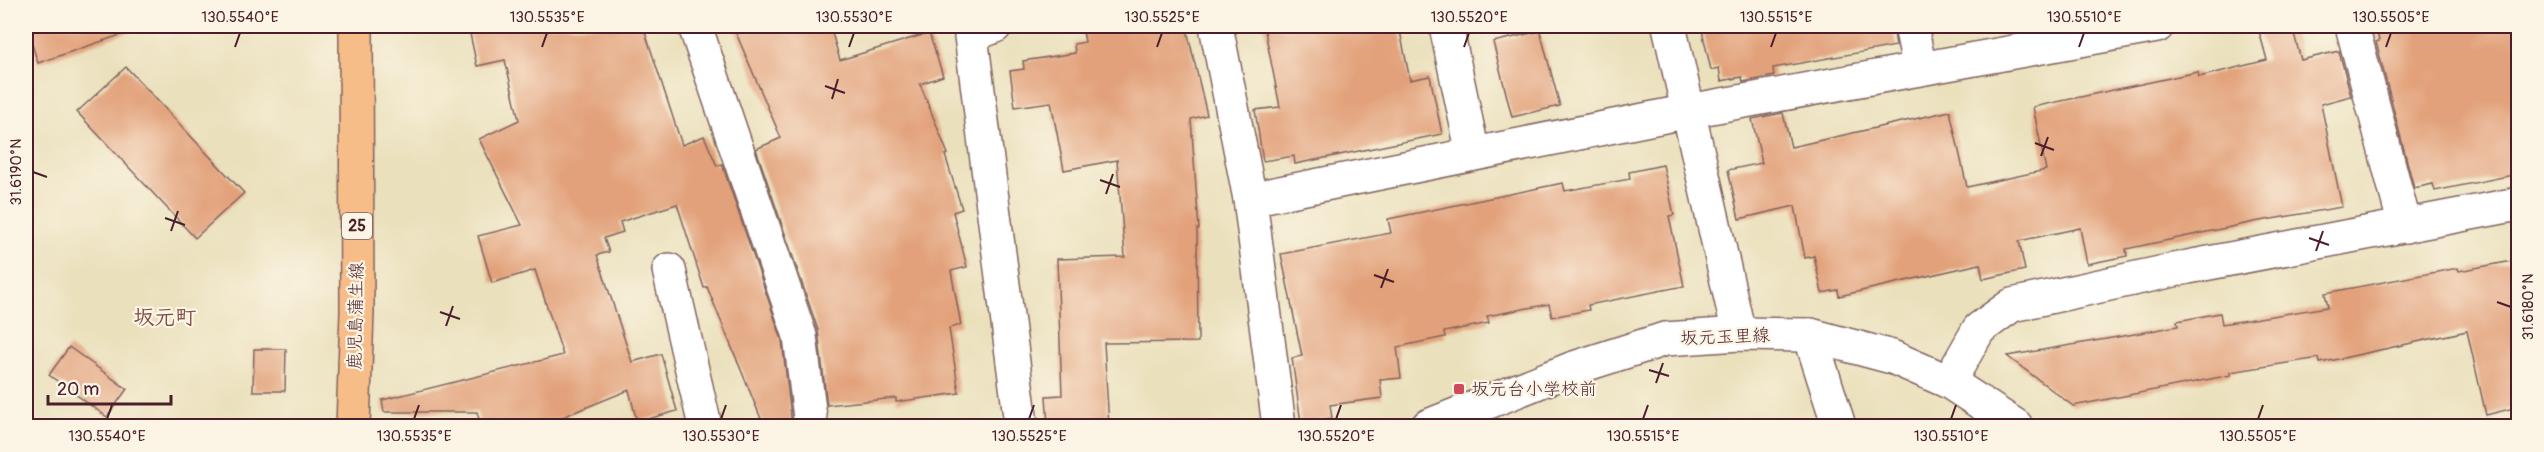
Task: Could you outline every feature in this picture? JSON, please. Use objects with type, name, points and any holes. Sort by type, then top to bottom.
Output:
[{"type":"main road","name":"鹿児島蒲生線","points":[[353,426],[357,312],[356,26]]},
{"type":"street","points":[[695,26],[800,336],[812,426]]},
{"type":"street","points":[[995,26],[971,36],[1021,424]]},
{"type":"street","points":[[1216,26],[1250,198],[1279,426]]},
{"type":"street","points":[[1446,26],[1473,154]]},
{"type":"street","points":[[1669,26],[1739,334]]},
{"type":"street","points":[[1911,26],[1920,69]]},
{"type":"street","points":[[2352,26],[2405,226]]},
{"type":"street","points":[[1250,198],[1689,111],[2136,27]]},
{"type":"street","points":[[1949,382],[1979,329],[2012,305],[2188,267],[2518,204]]},
{"type":"street","points":[[669,270],[705,426]]},
{"type":"street","name":"坂元玉里線","points":[[1428,426],[1571,369],[1665,339],[1739,334],[1810,335],[1892,357],[1949,382],[2016,426]]},
{"type":"street","points":[[1810,335],[1839,426]]},
{"type":"building","points":[[26,26],[131,26],[132,31],[38,63]]},
{"type":"building","points":[[506,26],[643,26],[682,145],[704,136],[717,166],[722,164],[782,340],[792,426],[764,426],[707,287],[704,288],[677,204],[620,222],[623,232],[604,238],[609,252],[597,255],[632,362],[661,354],[677,411],[637,422],[629,390],[555,420],[528,426],[481,426],[477,412],[384,412],[382,400],[563,355],[535,270],[492,283],[478,236],[522,225],[479,139],[519,120],[505,60],[477,66],[470,34]]},
{"type":"building","points":[[733,26],[830,26],[840,60],[929,33],[943,76],[920,84],[948,154],[945,155],[962,209],[953,212],[967,267],[951,271],[961,325],[949,328],[959,393],[896,402],[896,398],[827,405],[818,330],[756,149],[781,138]]},
{"type":"building","points":[[1082,26],[1186,26],[1207,115],[1191,119],[1199,229],[1197,229],[1198,342],[1104,343],[1109,426],[1048,426],[1046,396],[1062,395],[1057,259],[1125,257],[1117,160],[1064,170],[1051,102],[1015,107],[1010,71],[1024,69],[1023,61],[1075,53],[1074,44],[1085,42]]},
{"type":"building","points":[[1264,26],[1399,26],[1410,80],[1430,76],[1442,134],[1295,164],[1294,156],[1263,161],[1255,110],[1280,107]]},
{"type":"building","points":[[1701,26],[1893,26],[1896,46],[1773,68],[1774,76],[1743,82],[1742,77],[1721,81],[1719,68],[1711,70]]},
{"type":"building","points":[[2292,26],[2301,60],[2339,51],[2351,96],[2321,104],[2342,207],[2254,222],[2126,249],[2127,256],[2087,264],[2080,228],[2019,241],[2025,270],[1983,279],[1980,264],[1839,296],[1838,290],[1822,293],[1814,256],[1805,258],[1795,206],[1739,219],[1728,170],[1762,163],[1752,119],[1783,113],[1791,147],[1950,111],[1967,187],[2046,170],[2033,107],[2198,72],[2199,77],[2267,60],[2259,31]]},
{"type":"building","points":[[2376,26],[2518,26],[2518,174],[2435,191],[2433,184],[2414,188],[2376,42],[2379,41]]},
{"type":"building","points":[[1540,31],[1560,106],[1512,117],[1493,42]]},
{"type":"building","points":[[126,67],[244,193],[195,238],[77,112]]},
{"type":"building","points":[[1663,165],[1674,215],[1669,216],[1684,286],[1588,305],[1589,310],[1552,317],[1549,304],[1487,316],[1489,323],[1444,332],[1445,337],[1397,347],[1401,378],[1380,380],[1382,398],[1330,405],[1332,418],[1301,423],[1292,358],[1302,356],[1281,254],[1391,233],[1388,219],[1563,183],[1565,191],[1630,179],[1629,172]]},
{"type":"building","points":[[2518,260],[2518,407],[2486,415],[2467,331],[2320,363],[2319,358],[2230,372],[2231,375],[2073,406],[2007,356],[2178,326],[2177,321],[2220,313],[2222,324],[2328,307],[2325,293],[2458,268],[2459,271]]},
{"type":"building","points":[[69,347],[127,389],[107,417],[49,375]]},
{"type":"building","points":[[254,349],[286,349],[285,391],[253,391]]},
{"type":"place","name":"坂元台小学校前","points":[[1459,389]]},
{"type":"district","name":"坂元町","points":[[165,317]]}]
